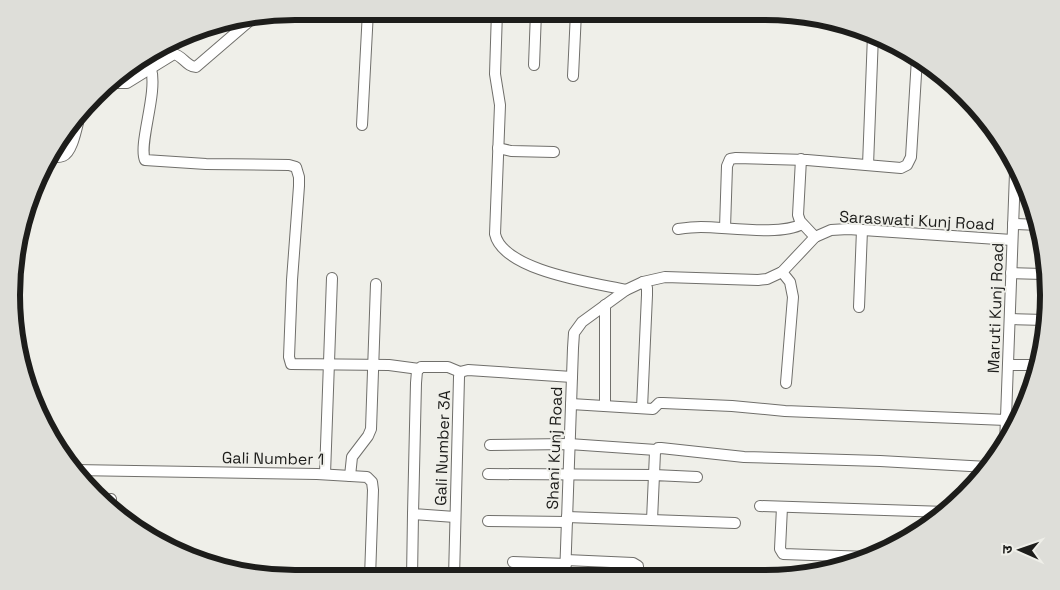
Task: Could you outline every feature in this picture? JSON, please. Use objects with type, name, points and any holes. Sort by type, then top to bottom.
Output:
[{"type":"street","points":[[362,125],[368,20]]},
{"type":"street","points":[[498,20],[495,74],[500,105],[495,234],[501,246],[526,264],[544,272],[626,290]]},
{"type":"street","points":[[534,65],[536,20]]},
{"type":"street","points":[[573,76],[576,20]]},
{"type":"street","points":[[170,50],[196,67],[243,25]]},
{"type":"street","points":[[868,165],[873,42]]},
{"type":"street","points":[[121,83],[127,83],[174,54]]},
{"type":"street","points":[[725,228],[728,161],[736,158],[801,160],[901,168],[907,165],[910,162],[917,65]]},
{"type":"street","points":[[152,69],[154,82],[144,144],[145,160],[206,164],[289,165],[296,167],[298,171],[300,177],[292,280],[289,360],[293,364],[372,364],[418,369],[424,367],[448,367],[460,372]]},
{"type":"street","points":[[57,157],[67,152],[72,144],[76,129]]},
{"type":"street","points":[[498,148],[511,151],[554,152]]},
{"type":"street","points":[[605,406],[605,305],[626,290],[643,282],[666,277],[758,280],[775,276],[782,272],[815,237],[802,224],[798,215],[801,160]]},
{"type":"street","name":"Maruti Kunj Road","points":[[1005,428],[1015,180]]},
{"type":"street","points":[[678,229],[700,227],[791,228],[802,224]]},
{"type":"street","points":[[1013,224],[1031,225]]},
{"type":"street","name":"Saraswati Kunj Road","points":[[815,237],[831,230],[862,230],[1012,240]]},
{"type":"street","points":[[859,307],[862,230]]},
{"type":"street","points":[[782,272],[790,282],[793,297],[786,382]]},
{"type":"street","points":[[1011,274],[1039,274]]},
{"type":"street","points":[[325,474],[332,278]]},
{"type":"street","points":[[642,408],[648,295],[647,288],[643,282]]},
{"type":"street","points":[[350,476],[352,457],[371,429],[376,284]]},
{"type":"street","name":"Shani Kunj Road","points":[[565,570],[574,333],[582,322],[605,305]]},
{"type":"street","points":[[1010,319],[1039,320]]},
{"type":"street","points":[[1008,365],[1031,365]]},
{"type":"street","points":[[412,570],[416,374],[418,369]]},
{"type":"street","name":"Gali Number 3A","points":[[454,570],[460,372],[468,370],[572,377]]},
{"type":"street","points":[[571,404],[654,409],[659,403],[663,403],[732,406],[785,411],[1012,417]]},
{"type":"street","points":[[490,445],[569,444],[656,450],[665,448],[744,457],[980,466]]},
{"type":"street","points":[[652,520],[656,450]]},
{"type":"street","name":"Gali Number 1","points":[[86,473],[325,474],[367,477],[373,485],[370,570]]},
{"type":"street","points":[[488,474],[697,477]]},
{"type":"street","points":[[760,506],[934,512]]},
{"type":"street","points":[[782,507],[780,548],[782,553],[850,556]]},
{"type":"street","points":[[413,514],[455,517]]},
{"type":"street","points":[[488,521],[652,520],[735,523]]},
{"type":"street","points":[[513,562],[633,563],[638,566],[638,570]]}]
